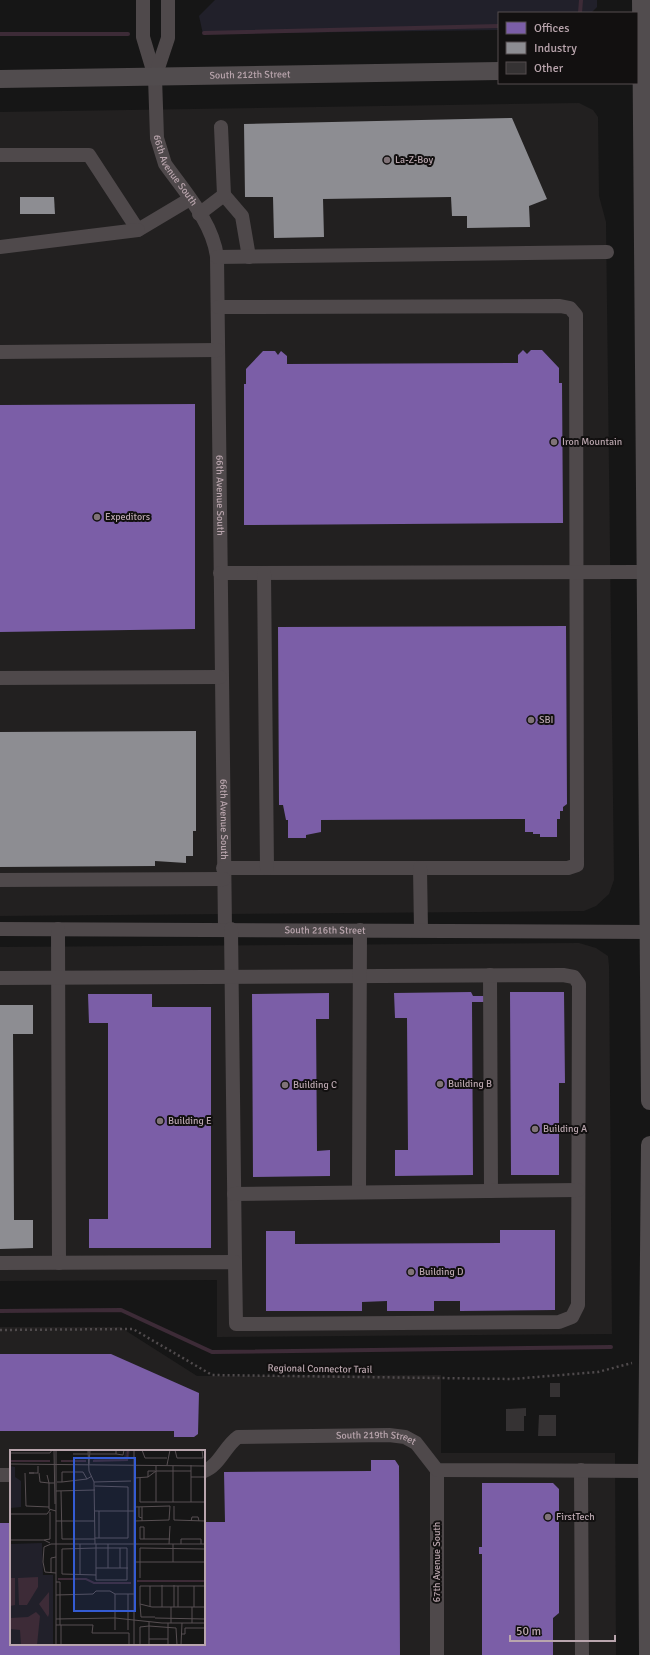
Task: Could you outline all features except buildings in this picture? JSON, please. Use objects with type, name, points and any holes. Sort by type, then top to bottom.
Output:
[{"type":"main road","points":[[641,0],[647,219],[648,529],[646,572],[650,1101]]},
{"type":"main road","name":"South 212th Street","points":[[0,79],[498,71]]},
{"type":"main road","points":[[648,1655],[646,1471],[650,1145]]},
{"type":"street","name":"66th Avenue South","points":[[143,0],[143,37],[155,77],[157,138],[159,145],[165,164],[200,214],[216,244],[217,257],[220,677],[224,873],[232,976],[236,1324],[559,1322],[572,1317],[578,1305],[578,1190]]},
{"type":"street","name":"66th Avenue South","points":[[155,77],[168,38],[168,0]]},
{"type":"street","points":[[221,127],[224,194],[242,216],[249,257]]},
{"type":"street","points":[[0,155],[89,155],[138,230]]},
{"type":"street","points":[[200,214],[224,194]]},
{"type":"street","points":[[0,247],[138,230],[190,199]]},
{"type":"street","points":[[217,257],[607,252]]},
{"type":"street","points":[[0,880],[224,873],[267,868],[568,868],[577,865],[576,315],[570,308],[560,306],[218,307]]},
{"type":"street","points":[[0,352],[218,350]]},
{"type":"street","points":[[264,572],[267,868]]},
{"type":"street","points":[[220,573],[646,572]]},
{"type":"street","points":[[0,678],[220,677]]},
{"type":"street","points":[[420,868],[421,930]]},
{"type":"street","name":"South 216th Street","points":[[0,929],[649,932]]},
{"type":"street","points":[[58,929],[59,1263]]},
{"type":"street","points":[[359,1192],[360,930]]},
{"type":"street","points":[[490,975],[491,1191]]},
{"type":"street","points":[[0,978],[564,975],[574,977],[579,984],[578,1190],[234,1194]]},
{"type":"street","points":[[0,1263],[235,1262]]},
{"type":"street","name":"South 219th Street","points":[[205,1471],[211,1469],[230,1443],[238,1437],[389,1435],[405,1437],[416,1443],[437,1470]]},
{"type":"street","points":[[437,1470],[646,1471]]},
{"type":"street","name":"67th Avenue South","points":[[437,1470],[438,1655]]},
{"type":"street","points":[[582,1470],[582,1655]]},
{"type":"path","name":"Regional Connector Trail","points":[[0,1330],[133,1329],[212,1376],[512,1379],[598,1372],[648,1359]]},
{"type":"shaded area","points":[[215,0],[597,0],[597,7],[592,12],[498,12],[498,30],[203,34],[199,16]]},
{"type":"shaded area","points":[[579,103],[593,110],[598,117],[599,196],[606,222],[614,880],[609,894],[596,906],[584,911],[0,916],[0,112]]},
{"type":"shaded area","points":[[579,943],[596,948],[608,956],[609,966],[612,1334],[217,1337],[217,1280],[0,1281],[0,947]]},
{"type":"shaded area","points":[[0,1327],[120,1327],[197,1376],[441,1375],[441,1453],[615,1453],[616,1655],[0,1655]]},
{"type":"waterway","points":[[580,12],[581,0]]},
{"type":"waterway","points":[[204,33],[498,26]]},
{"type":"waterway","points":[[0,34],[128,34]]},
{"type":"waterway","points":[[0,1311],[121,1310],[212,1352],[611,1347]]},
{"type":"place","name":"La-Z-Boy","points":[[387,160]]},
{"type":"place","name":"Iron Mountain","points":[[554,442]]},
{"type":"place","name":"Expeditors","points":[[97,517]]},
{"type":"place","name":"SBI","points":[[531,720]]},
{"type":"place","name":"Building B","points":[[440,1084]]},
{"type":"place","name":"Building C","points":[[285,1085]]},
{"type":"place","name":"Building E","points":[[160,1121]]},
{"type":"place","name":"Building A","points":[[535,1129]]},
{"type":"place","name":"Building D","points":[[411,1272]]},
{"type":"place","name":"FirstTech","points":[[548,1517]]}]
